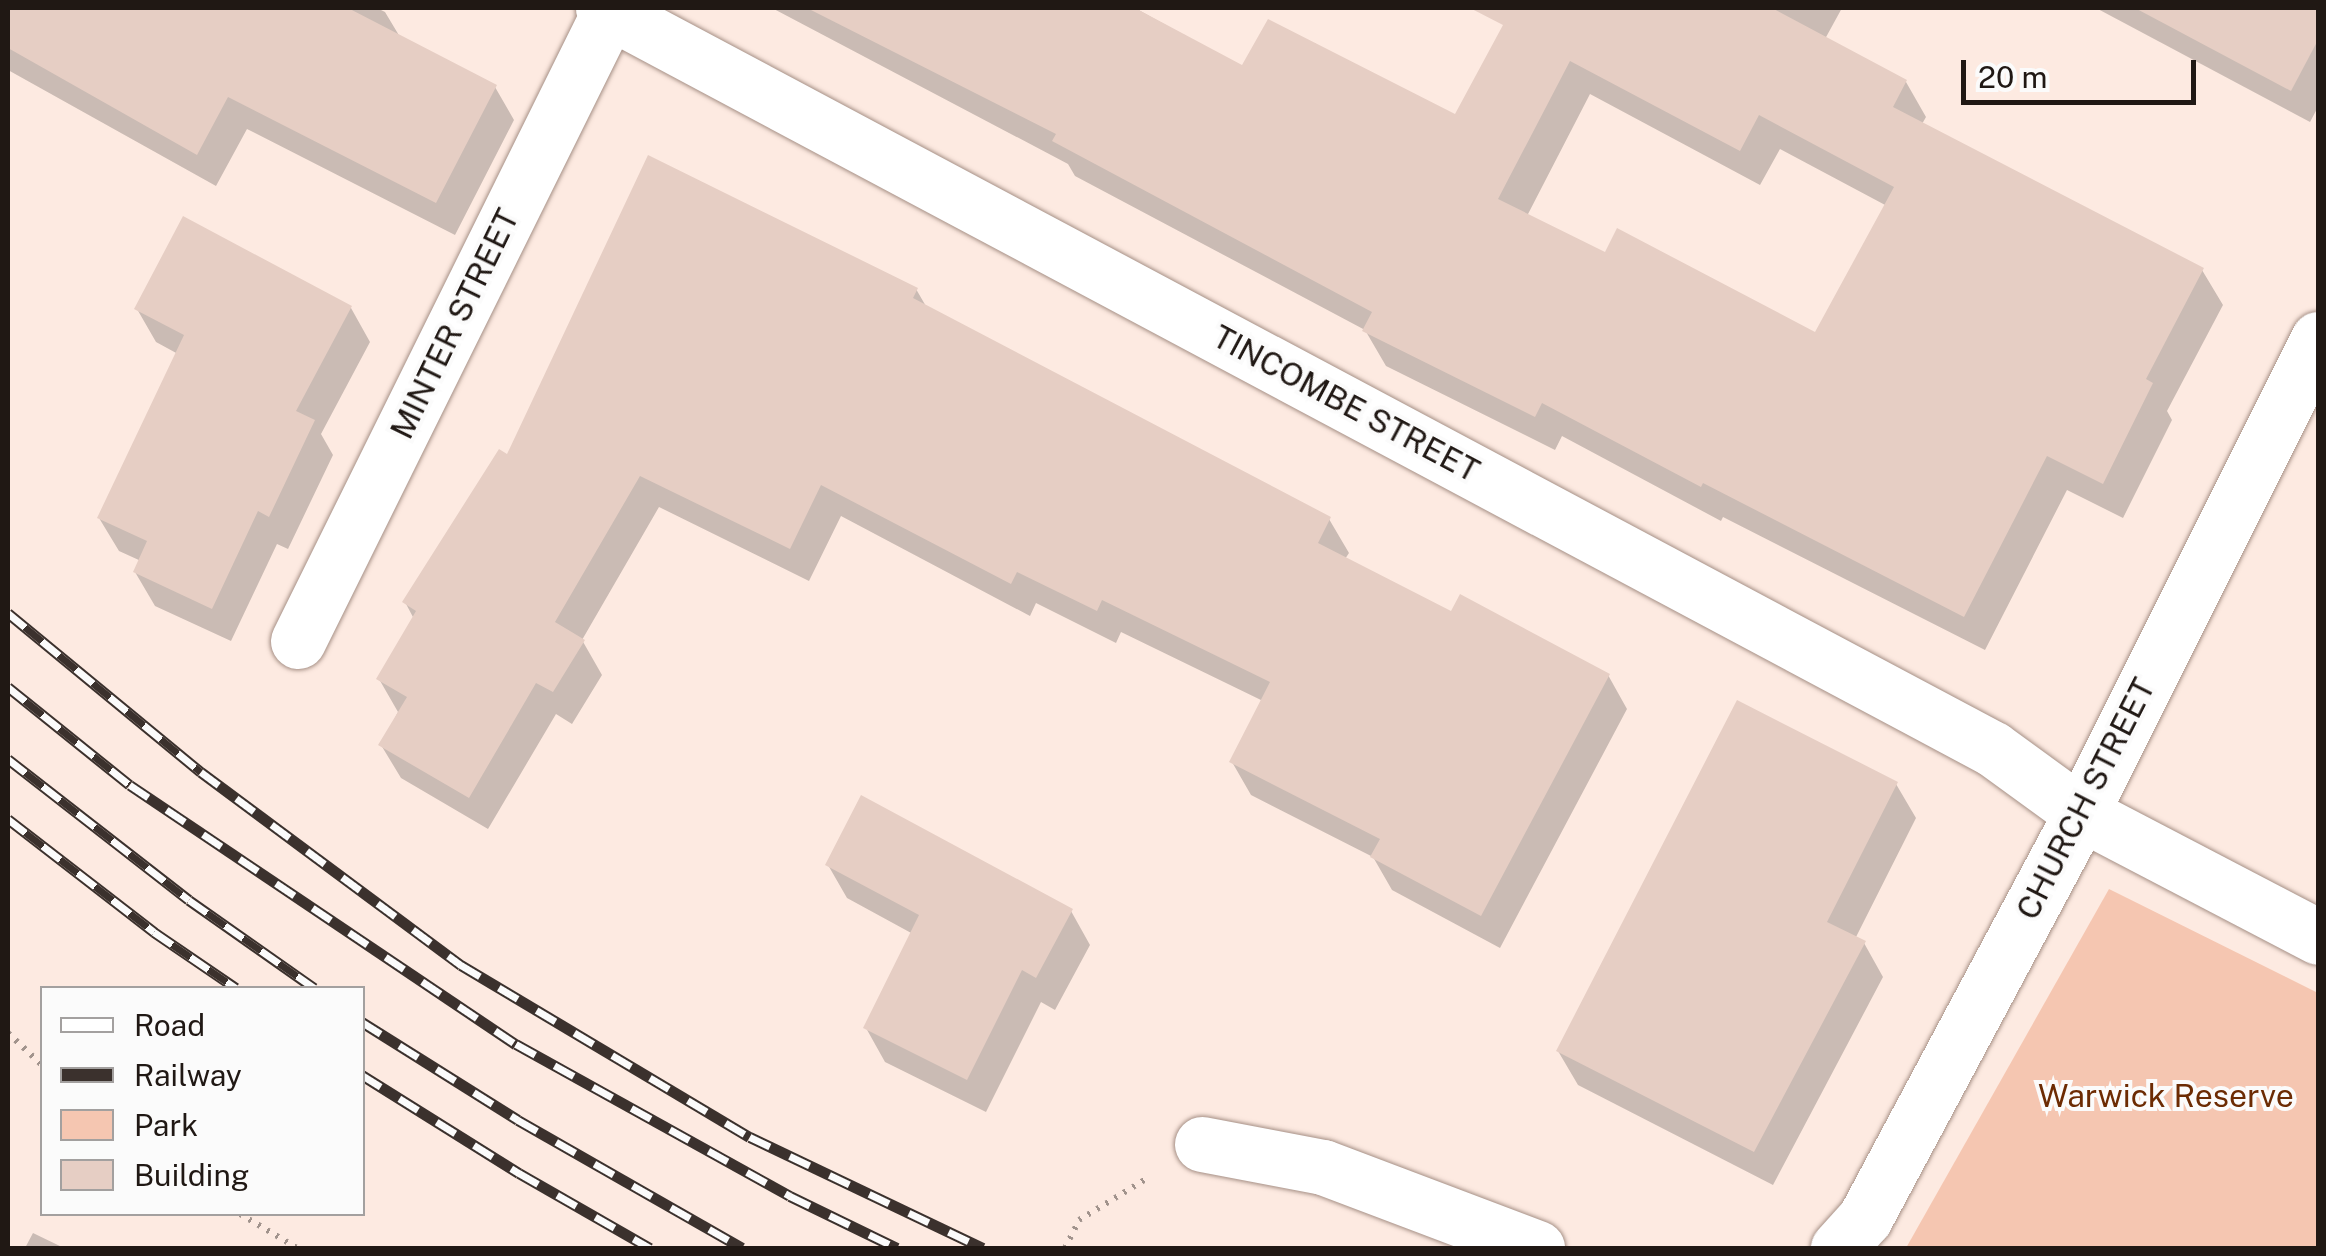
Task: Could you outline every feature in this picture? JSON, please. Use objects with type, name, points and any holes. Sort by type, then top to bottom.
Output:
[{"type":"street","name":"MINTER STREET","points":[[298,641],[608,9]]},
{"type":"street","name":"TINCOMBE STREET","points":[[608,9],[1993,749],[2081,813],[2318,936]]},
{"type":"street","name":"CHURCH STREET","points":[[1838,1248],[1865,1218],[2081,813],[2318,339]]},
{"type":"street","points":[[1202,1144],[1323,1167],[1537,1248]]},
{"type":"path","points":[[8,1033],[40,1063]]},
{"type":"path","points":[[243,1216],[297,1248]]},
{"type":"path","points":[[1065,1248],[1079,1220]]},
{"type":"green space","name":"Warwick Reserve","points":[[2109,889],[2318,993],[2318,1248],[1906,1248]]},
{"type":"building","points":[[8,8],[348,8],[497,85],[436,203],[228,97],[197,155],[8,48]]},
{"type":"building","points":[[807,8],[1135,8],[1242,65],[1268,19],[1455,114],[1503,25],[1470,8],[1772,8],[1907,80],[1893,107],[2204,268],[2146,379],[2153,383],[2103,484],[2047,456],[1964,617],[1703,483],[1701,487],[1542,403],[1535,417],[1362,331],[1372,312],[1052,141],[1056,134]],"holes":[[[1570,61],[1740,151],[1759,115],[1894,187],[1815,332],[1617,228],[1605,252],[1498,199]]]},
{"type":"building","points":[[2135,8],[2318,8],[2318,40],[2291,91]]},
{"type":"building","points":[[648,155],[918,288],[913,298],[1331,517],[1318,543],[1451,611],[1460,594],[1610,674],[1481,916],[1370,857],[1380,839],[1229,762],[1270,682],[1102,600],[1097,611],[1017,572],[1011,584],[821,485],[790,549],[640,476],[555,622],[585,640],[553,692],[536,683],[469,798],[378,745],[407,697],[376,679],[416,611],[402,602],[499,449],[507,454]]},
{"type":"building","points":[[183,216],[352,306],[296,411],[315,420],[269,517],[258,511],[212,609],[133,572],[147,541],[97,518],[184,335],[134,309]]},
{"type":"building","points":[[1737,700],[1898,782],[1827,922],[1866,941],[1754,1152],[1556,1051]]},
{"type":"building","points":[[861,795],[1073,909],[1036,978],[1022,970],[967,1080],[863,1028],[919,915],[825,865]]},
{"type":"railway","points":[[8,613],[201,772],[461,965],[750,1137],[983,1248]]},
{"type":"railway","points":[[8,687],[130,785],[516,1044],[790,1196],[897,1248]]},
{"type":"railway","points":[[8,759],[189,900],[311,986]]},
{"type":"railway","points":[[8,819],[154,932],[233,986]]},
{"type":"railway","points":[[365,1024],[518,1120],[742,1248]]},
{"type":"railway","points":[[365,1077],[519,1173],[650,1248]]}]
